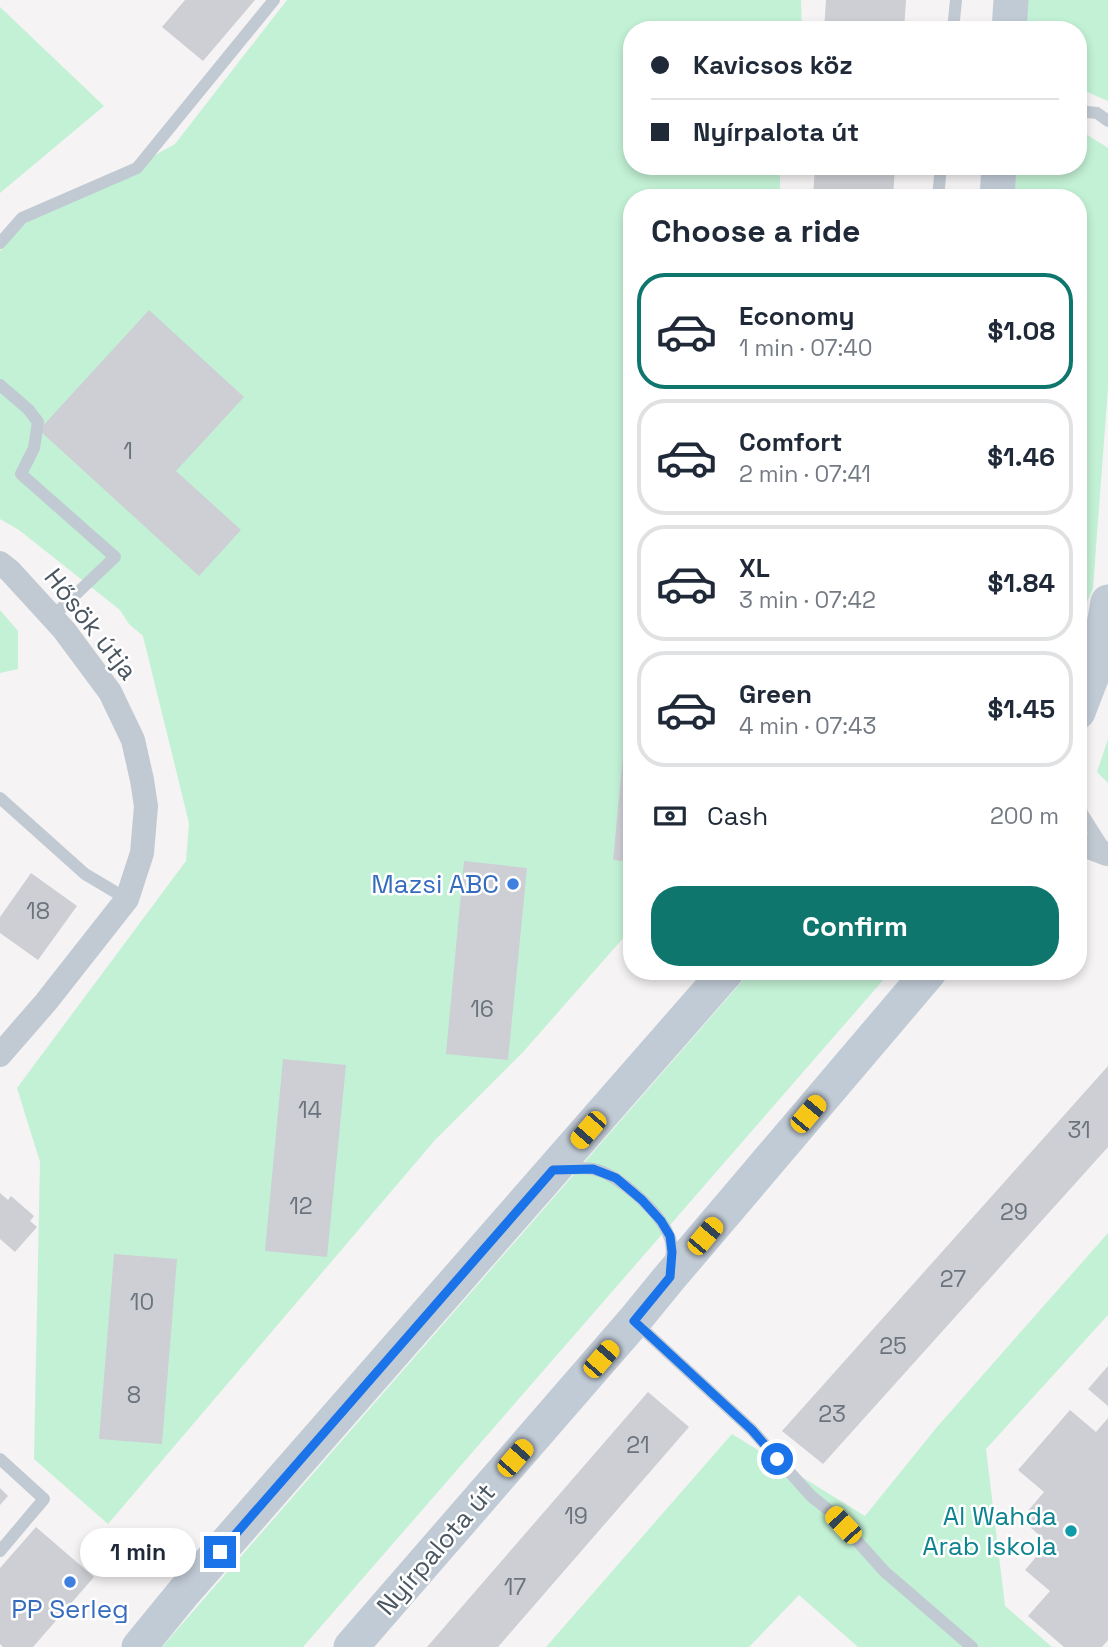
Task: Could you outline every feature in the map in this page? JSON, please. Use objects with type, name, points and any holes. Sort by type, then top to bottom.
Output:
[{"type":"main road","points":[[1010,21],[1011,0]]},
{"type":"main road","points":[[1087,689],[1098,660],[1108,602]]},
{"type":"main road","points":[[139,1647],[719,980]]},
{"type":"main road","name":"Nyírpalota út","points":[[351,1647],[634,1321],[922,980]]},
{"type":"street","name":"Hősök útja","points":[[0,563],[82,652],[110,692],[133,740],[146,806],[142,853],[127,899],[47,1002],[0,1055]]},
{"type":"street","points":[[1087,846],[1108,854]]},
{"type":"lane","points":[[0,243],[22,218],[137,168],[274,0]]},
{"type":"lane","points":[[954,21],[956,0]]},
{"type":"lane","points":[[1087,112],[1097,113],[1108,121]]},
{"type":"lane","points":[[0,385],[28,409],[38,422],[34,448],[21,474],[115,557],[52,617]]},
{"type":"lane","points":[[0,798],[85,874],[127,899]]},
{"type":"lane","points":[[1087,821],[1108,854]]},
{"type":"lane","points":[[553,1170],[593,1169],[616,1178],[642,1200],[661,1221],[670,1236],[670,1277]]},
{"type":"lane","points":[[634,1321],[752,1430],[885,1572],[972,1647]]},
{"type":"lane","points":[[0,1459],[44,1499],[0,1551]]},
{"type":"green space","points":[[287,0],[801,0],[802,21],[623,21],[623,175],[780,175],[780,189],[623,189],[623,938],[524,1051],[435,1140],[108,1524],[34,1459],[40,1162],[17,1088],[186,861],[189,823],[143,636],[129,624],[120,610],[19,530],[0,519],[0,251],[30,212],[94,189],[175,144]]},
{"type":"green space","points":[[1021,0],[1108,0],[1108,101],[1087,92],[1087,21],[1020,21]]},
{"type":"green space","points":[[0,7],[104,106],[0,193]]},
{"type":"green space","points":[[1087,135],[1108,148],[1108,388],[1093,588],[1087,602],[1087,189],[1008,189],[1009,175],[1087,175]]},
{"type":"green space","points":[[0,610],[18,631],[18,669],[0,673]]},
{"type":"green space","points":[[1108,739],[1108,783],[1097,772]]},
{"type":"green space","points":[[743,980],[883,980],[303,1647],[162,1647]]},
{"type":"green space","points":[[1108,1233],[1108,1315],[986,1449],[1005,1606],[1052,1647],[858,1647],[799,1595],[749,1647],[546,1647],[732,1434],[865,1516],[937,1427]]},
{"type":"building","points":[[185,0],[255,0],[203,61],[162,27]]},
{"type":"building","points":[[826,0],[906,0],[905,21],[825,21]]},
{"type":"building","points":[[814,175],[894,175],[894,189],[814,189]]},
{"type":"building","points":[[149,310],[244,397],[176,471],[241,530],[199,576],[39,430]]},
{"type":"building","points":[[623,755],[623,861],[613,860]]},
{"type":"building","points":[[464,861],[527,868],[508,1060],[446,1054]]},
{"type":"building","points":[[31,873],[77,906],[38,960],[0,933],[0,917]]},
{"type":"building","points":[[283,1059],[346,1065],[327,1257],[265,1251]]},
{"type":"building","points":[[1108,1066],[1108,1147],[823,1464],[782,1431]]},
{"type":"building","points":[[0,1193],[8,1200],[11,1196],[34,1216],[30,1221],[37,1227],[15,1252],[0,1239]]},
{"type":"building","points":[[114,1254],[177,1259],[162,1444],[99,1439]]},
{"type":"building","points":[[1108,1366],[1108,1406],[1088,1389]]},
{"type":"building","points":[[648,1392],[689,1427],[498,1647],[427,1647]]},
{"type":"building","name":"Al Wahda Arab Iskola","points":[[1070,1410],[1096,1432],[1108,1418],[1108,1640],[1102,1647],[1064,1647],[1028,1616],[1050,1591],[1025,1570],[1048,1543],[1021,1519],[1044,1492],[1018,1470]]},
{"type":"building","points":[[0,1488],[8,1496],[0,1505]]},
{"type":"building","points":[[36,1527],[94,1577],[33,1647],[3,1647],[0,1644],[0,1568]]},
{"type":"place","name":"Mazsi ABC","points":[[513,884]]},
{"type":"place","name":"Al Wahda Arab Iskola","points":[[1071,1531]]},
{"type":"place","name":"PP Serleg","points":[[70,1582]]},
{"type":"route","points":[[220,1552],[553,1170],[593,1169],[616,1178],[661,1221],[670,1236],[670,1277],[634,1321],[752,1430],[777,1459]]}]
